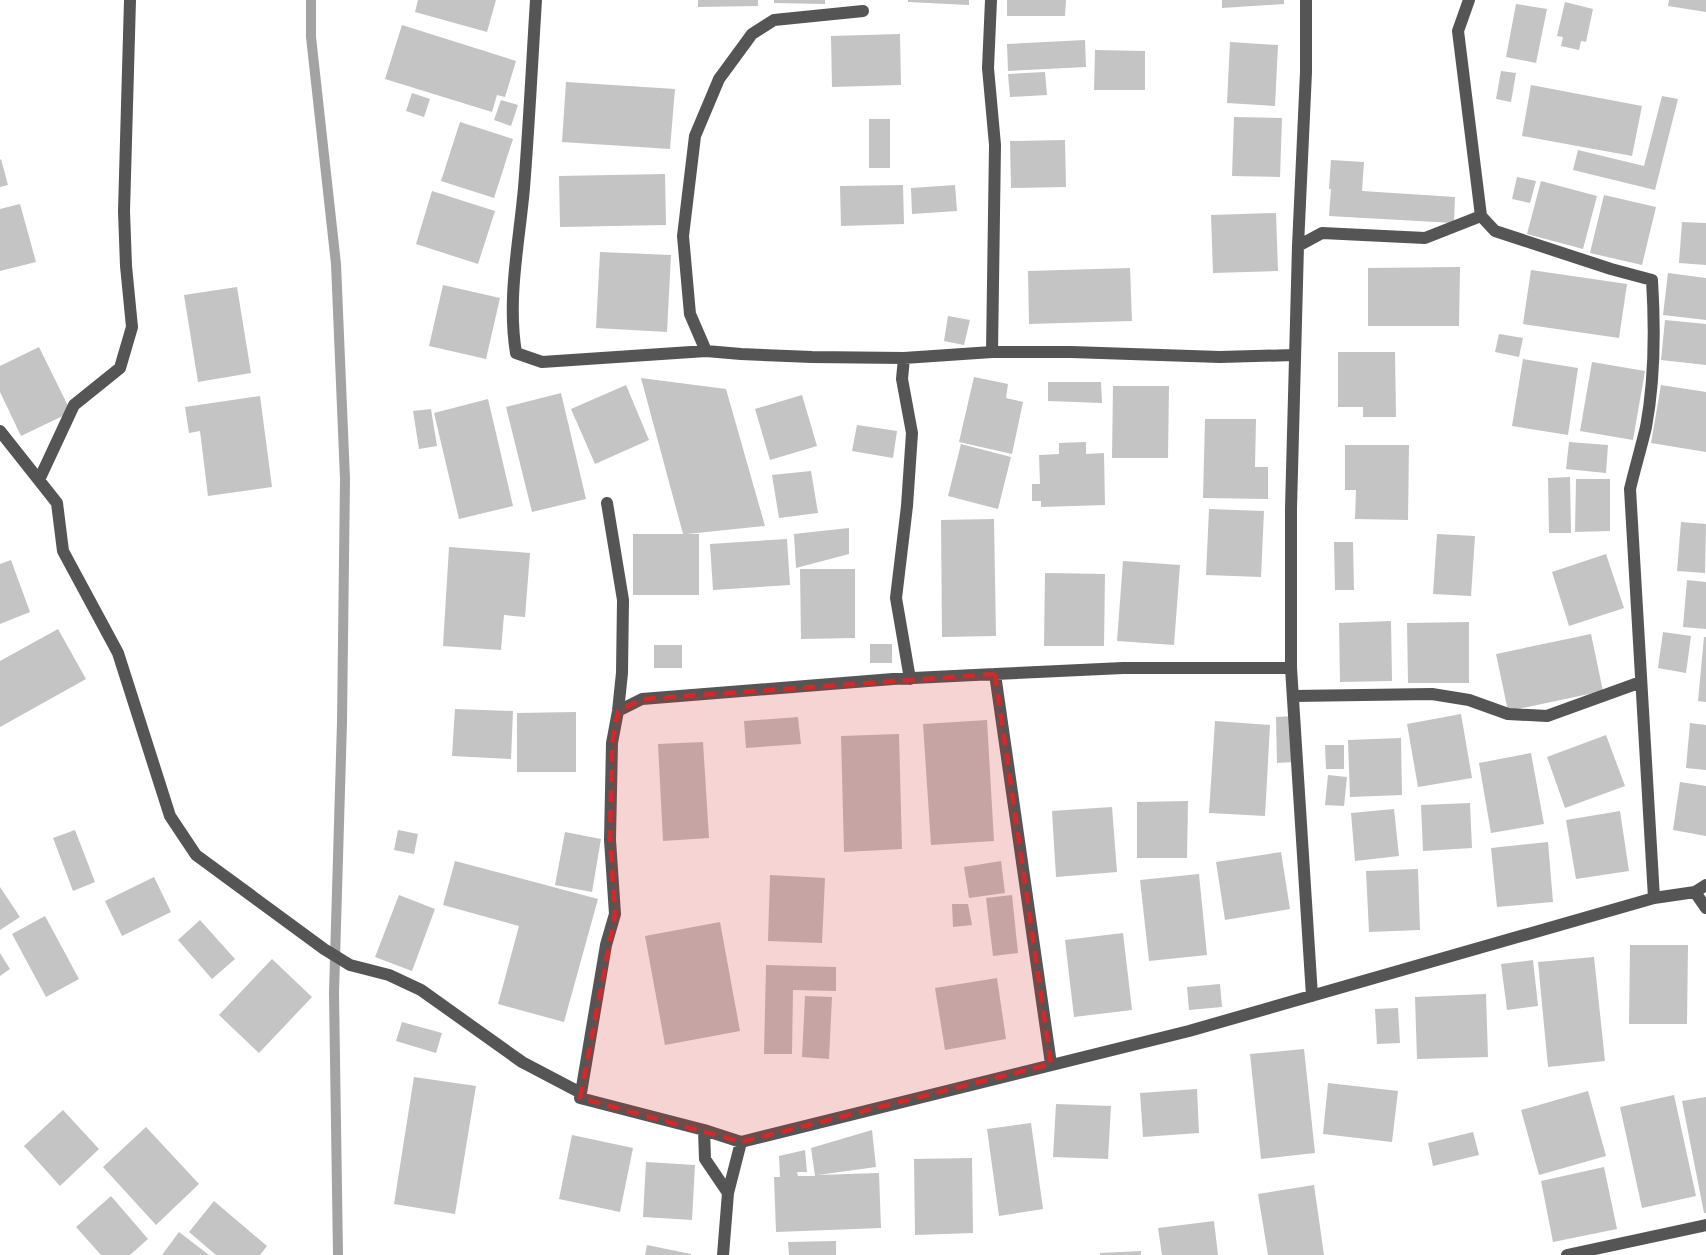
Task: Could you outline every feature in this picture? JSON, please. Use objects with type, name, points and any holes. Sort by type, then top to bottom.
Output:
[{"type":"street","points":[[39,480],[74,405],[120,368],[132,327],[124,211],[130,0]]},
{"type":"street","points":[[536,0],[523,190],[513,284],[512,331],[516,353],[542,362],[706,351],[812,357],[904,358],[992,352],[1220,357],[1295,355]]},
{"type":"street","points":[[991,0],[988,68],[995,145],[992,352]]},
{"type":"street","points":[[1306,0],[1306,72],[1298,246],[1291,509],[1293,696],[1312,996]]},
{"type":"street","points":[[1469,0],[1458,31],[1481,216],[1495,231],[1652,280],[1654,315],[1652,371],[1646,426],[1630,489],[1654,898]]},
{"type":"street","points":[[706,351],[690,314],[683,236],[695,136],[719,79],[752,34],[774,20],[863,11]]},
{"type":"street","points":[[1298,246],[1322,233],[1425,238],[1481,216]]},
{"type":"street","points":[[904,358],[902,379],[912,433],[907,506],[896,598],[910,679]]},
{"type":"street","points":[[0,431],[57,503],[63,551],[118,653],[170,816],[196,855],[324,949],[350,964],[389,975],[421,990],[522,1062],[581,1093]]},
{"type":"street","points":[[607,503],[623,600],[622,673],[612,743],[610,830],[615,914],[606,945],[580,1098],[704,1130],[741,1142],[1189,1031],[1654,898],[1701,889],[1706,908]]},
{"type":"street","points":[[618,711],[642,699],[910,679],[1123,668],[1292,668]]},
{"type":"street","points":[[995,674],[1051,1064]]},
{"type":"street","points":[[1293,696],[1432,694],[1469,700],[1508,714],[1547,716],[1641,682]]},
{"type":"street","points":[[704,1130],[705,1159],[728,1192]]},
{"type":"street","points":[[723,1255],[728,1192],[741,1142]]},
{"type":"street","points":[[1567,1255],[1706,1225]]},
{"type":"highlighted area","points":[[995,674],[1051,1064],[741,1142],[580,1098],[615,914],[610,840],[612,743],[618,711],[642,699]]},
{"type":"building","points":[[418,0],[496,0],[487,32],[415,12]]},
{"type":"building","points":[[698,0],[758,0],[758,6],[698,7]]},
{"type":"building","points":[[774,0],[825,0],[825,4],[774,3]]},
{"type":"building","points":[[908,0],[969,0],[969,5],[908,2]]},
{"type":"building","points":[[1007,0],[1066,0],[1065,16],[1007,16]]},
{"type":"building","points":[[1222,0],[1284,0],[1284,4],[1222,8]]},
{"type":"building","points":[[1669,0],[1706,0],[1706,12],[1668,6]]},
{"type":"building","points":[[1565,2],[1593,9],[1586,42],[1581,41],[1579,50],[1561,46],[1563,37],[1557,36]]},
{"type":"building","points":[[1516,4],[1547,9],[1536,63],[1506,57]]},
{"type":"building","points":[[402,25],[516,61],[505,97],[497,95],[492,112],[385,79]]},
{"type":"building","points":[[900,34],[901,85],[832,87],[831,36]]},
{"type":"building","points":[[1085,40],[1086,67],[1008,71],[1007,44]]},
{"type":"building","points":[[1230,42],[1278,45],[1275,106],[1227,103]]},
{"type":"building","points":[[1095,50],[1145,51],[1145,90],[1094,90]]},
{"type":"building","points":[[1501,71],[1516,73],[1511,102],[1496,99]]},
{"type":"building","points":[[1045,72],[1047,95],[1010,97],[1008,74]]},
{"type":"building","points":[[566,82],[675,89],[670,149],[562,142]]},
{"type":"building","points":[[1531,85],[1642,106],[1632,156],[1522,136]]},
{"type":"building","points":[[412,93],[430,99],[424,117],[406,111]]},
{"type":"building","points":[[1662,96],[1678,99],[1655,190],[1573,170],[1578,150],[1644,166]]},
{"type":"building","points":[[501,100],[518,105],[511,126],[494,120]]},
{"type":"building","points":[[1234,117],[1282,118],[1280,177],[1232,176]]},
{"type":"building","points":[[869,119],[890,119],[890,168],[869,168]]},
{"type":"building","points":[[460,122],[513,139],[494,198],[441,181]]},
{"type":"building","points":[[1065,140],[1066,187],[1011,188],[1010,141]]},
{"type":"building","points":[[0,160],[8,185],[0,187]]},
{"type":"building","points":[[1331,160],[1364,162],[1362,191],[1455,197],[1454,223],[1329,216]]},
{"type":"building","points":[[665,174],[666,225],[560,227],[559,176]]},
{"type":"building","points":[[1517,177],[1536,181],[1530,203],[1512,199]]},
{"type":"building","points":[[1541,181],[1597,196],[1583,249],[1527,234]]},
{"type":"building","points":[[903,185],[904,224],[841,226],[840,186]]},
{"type":"building","points":[[955,185],[957,211],[912,214],[911,188]]},
{"type":"building","points":[[432,191],[495,211],[478,264],[416,244]]},
{"type":"building","points":[[1604,195],[1656,207],[1642,265],[1590,253]]},
{"type":"building","points":[[20,204],[36,262],[0,271],[0,209]]},
{"type":"building","points":[[1276,213],[1278,271],[1213,273],[1211,215]]},
{"type":"building","points":[[1682,222],[1706,223],[1706,265],[1679,263]]},
{"type":"building","points":[[600,252],[671,255],[667,332],[596,328]]},
{"type":"building","points":[[1460,267],[1459,326],[1368,326],[1368,268]]},
{"type":"building","points":[[1130,268],[1132,321],[1029,324],[1028,271]]},
{"type":"building","points":[[1531,270],[1627,284],[1619,338],[1523,324]]},
{"type":"building","points":[[1668,273],[1706,278],[1706,320],[1663,315]]},
{"type":"building","points":[[443,285],[500,298],[486,359],[429,346]]},
{"type":"building","points":[[237,287],[251,373],[198,382],[184,295]]},
{"type":"building","points":[[948,316],[970,320],[964,345],[944,341]]},
{"type":"building","points":[[1665,320],[1706,324],[1706,365],[1661,360]]},
{"type":"building","points":[[1499,334],[1523,338],[1519,357],[1495,352]]},
{"type":"building","points":[[39,347],[71,412],[21,436],[0,392],[0,366]]},
{"type":"building","points":[[1338,352],[1395,352],[1396,417],[1363,417],[1363,407],[1338,407]]},
{"type":"building","points":[[1523,359],[1578,368],[1568,435],[1512,426]]},
{"type":"building","points":[[1592,362],[1645,371],[1633,440],[1580,431]]},
{"type":"building","points":[[974,377],[1008,384],[1006,398],[1023,402],[1012,454],[959,442]]},
{"type":"building","points":[[641,378],[726,389],[765,526],[687,534],[699,534],[699,595],[633,595],[633,534],[683,534]]},
{"type":"building","points":[[1048,382],[1101,382],[1102,403],[1048,401]]},
{"type":"building","points":[[626,385],[649,440],[595,464],[571,409]]},
{"type":"building","points":[[1661,385],[1706,392],[1706,452],[1651,443]]},
{"type":"building","points":[[1113,386],[1169,386],[1168,458],[1112,458]]},
{"type":"building","points":[[561,393],[586,499],[532,512],[506,407]]},
{"type":"building","points":[[802,395],[817,446],[770,460],[755,409]]},
{"type":"building","points":[[260,396],[272,487],[208,496],[200,431],[189,433],[185,407]]},
{"type":"building","points":[[488,399],[513,506],[459,519],[434,413]]},
{"type":"building","points":[[431,409],[437,446],[419,449],[413,411]]},
{"type":"building","points":[[1205,419],[1256,419],[1255,467],[1268,467],[1268,499],[1203,498]]},
{"type":"building","points":[[857,425],[897,431],[893,458],[852,451]]},
{"type":"building","points":[[1086,442],[1086,454],[1104,453],[1105,505],[1041,507],[1041,501],[1032,501],[1032,484],[1040,484],[1039,455],[1059,454],[1059,443]]},
{"type":"building","points":[[1569,442],[1608,445],[1606,473],[1566,469]]},
{"type":"building","points":[[961,444],[1011,457],[998,509],[948,496]]},
{"type":"building","points":[[1345,445],[1409,445],[1408,520],[1355,519],[1356,490],[1345,490]]},
{"type":"building","points":[[811,471],[818,513],[779,518],[772,475]]},
{"type":"building","points":[[1570,477],[1571,533],[1549,533],[1548,478]]},
{"type":"building","points":[[1576,479],[1610,479],[1610,531],[1575,532]]},
{"type":"building","points":[[1209,509],[1264,511],[1261,577],[1206,575]]},
{"type":"building","points":[[994,519],[996,636],[942,637],[941,520]]},
{"type":"building","points":[[1681,522],[1706,524],[1705,573],[1677,571]]},
{"type":"building","points":[[849,528],[849,554],[796,568],[794,534]]},
{"type":"building","points":[[1437,534],[1475,536],[1471,596],[1433,594]]},
{"type":"building","points":[[787,539],[790,585],[713,590],[710,544]]},
{"type":"building","points":[[1334,542],[1353,542],[1354,590],[1335,590]]},
{"type":"building","points":[[449,547],[530,553],[525,617],[504,615],[501,650],[443,646]]},
{"type":"building","points":[[1606,554],[1624,608],[1569,626],[1552,572]]},
{"type":"building","points":[[11,560],[30,612],[0,624],[0,564]]},
{"type":"building","points":[[1123,561],[1180,565],[1174,645],[1117,641]]},
{"type":"building","points":[[800,569],[855,569],[855,638],[801,639]]},
{"type":"building","points":[[1045,573],[1105,574],[1104,646],[1044,646]]},
{"type":"building","points":[[1687,580],[1706,582],[1706,629],[1683,627]]},
{"type":"building","points":[[1391,621],[1392,681],[1340,682],[1339,623]]},
{"type":"building","points":[[1469,622],[1469,683],[1408,683],[1407,623]]},
{"type":"building","points":[[58,629],[86,679],[0,727],[0,661]]},
{"type":"building","points":[[1663,632],[1691,636],[1686,673],[1658,668]]},
{"type":"building","points":[[1591,634],[1603,691],[1508,711],[1496,654]]},
{"type":"building","points":[[1704,637],[1706,637],[1706,702],[1698,701]]},
{"type":"building","points":[[870,644],[892,644],[892,663],[870,663]]},
{"type":"building","points":[[654,645],[682,645],[682,668],[654,668]]},
{"type":"building","points":[[455,709],[513,711],[511,759],[452,756]]},
{"type":"building","points":[[576,712],[576,772],[517,772],[517,713]]},
{"type":"building","points":[[1461,714],[1472,778],[1418,787],[1407,724]]},
{"type":"building","points":[[1293,716],[1294,762],[1277,763],[1276,717]]},
{"type":"building","points":[[798,717],[801,744],[746,748],[744,721]]},
{"type":"building","points":[[987,720],[994,841],[931,845],[923,724]]},
{"type":"building","points":[[1215,721],[1270,725],[1265,816],[1209,813]]},
{"type":"building","points":[[1690,723],[1706,725],[1706,770],[1686,768]]},
{"type":"building","points":[[899,734],[902,849],[844,852],[841,736]]},
{"type":"building","points":[[1606,735],[1625,786],[1565,808],[1547,757]]},
{"type":"building","points":[[1401,738],[1402,795],[1350,797],[1348,740]]},
{"type":"building","points":[[703,742],[709,838],[663,841],[658,744]]},
{"type":"building","points":[[1325,745],[1344,745],[1344,769],[1326,769]]},
{"type":"building","points":[[1531,753],[1544,824],[1491,833],[1479,763]]},
{"type":"building","points":[[1328,775],[1347,777],[1344,806],[1325,805]]},
{"type":"building","points":[[1680,782],[1706,786],[1706,836],[1673,830]]},
{"type":"building","points":[[1188,801],[1187,858],[1137,858],[1137,802]]},
{"type":"building","points":[[1470,803],[1472,848],[1423,851],[1421,805]]},
{"type":"building","points":[[1112,807],[1117,872],[1056,877],[1052,811]]},
{"type":"building","points":[[1394,809],[1399,856],[1355,861],[1351,813]]},
{"type":"building","points":[[1620,811],[1629,871],[1576,879],[1566,820]]},
{"type":"building","points":[[75,830],[95,882],[73,891],[53,838]]},
{"type":"building","points":[[398,830],[418,834],[414,854],[394,850]]},
{"type":"building","points":[[565,832],[601,839],[592,892],[555,885]]},
{"type":"building","points":[[1548,842],[1553,902],[1497,907],[1491,848]]},
{"type":"building","points":[[1281,852],[1290,909],[1225,920],[1216,862]]},
{"type":"building","points":[[455,861],[598,899],[564,1022],[498,1004],[519,926],[443,905]]},
{"type":"building","points":[[1001,861],[1005,893],[969,898],[964,867]]},
{"type":"building","points":[[1418,869],[1420,930],[1369,932],[1366,871]]},
{"type":"building","points":[[1199,874],[1207,955],[1149,961],[1140,880]]},
{"type":"building","points":[[770,875],[825,878],[822,943],[768,941]]},
{"type":"building","points":[[154,877],[171,912],[122,936],[105,901]]},
{"type":"building","points":[[0,887],[20,917],[0,930]]},
{"type":"building","points":[[399,895],[435,909],[412,971],[375,957]]},
{"type":"building","points":[[1012,895],[1018,953],[993,956],[986,898]]},
{"type":"building","points":[[952,904],[968,904],[972,925],[953,927]]},
{"type":"building","points":[[45,916],[79,979],[46,997],[12,934]]},
{"type":"building","points":[[200,920],[235,959],[212,979],[178,940]]},
{"type":"building","points":[[720,922],[740,1031],[665,1045],[645,936]]},
{"type":"building","points":[[1123,933],[1132,1010],[1074,1017],[1065,940]]},
{"type":"building","points":[[1630,945],[1688,945],[1687,1024],[1629,1024]]},
{"type":"building","points":[[0,953],[10,969],[0,976]]},
{"type":"building","points":[[1594,957],[1605,1061],[1548,1067],[1538,962]]},
{"type":"building","points":[[272,959],[312,997],[259,1053],[219,1015]]},
{"type":"building","points":[[1533,960],[1538,1006],[1507,1010],[1501,964]]},
{"type":"building","points":[[766,965],[836,967],[836,991],[793,990],[792,1054],[764,1054]]},
{"type":"building","points":[[997,978],[1006,1039],[945,1050],[935,988]]},
{"type":"building","points":[[1220,984],[1222,1007],[1189,1010],[1187,987]]},
{"type":"building","points":[[1486,994],[1488,1057],[1417,1059],[1415,997]]},
{"type":"building","points":[[805,996],[832,997],[829,1059],[802,1057]]},
{"type":"building","points":[[1398,1008],[1400,1043],[1377,1044],[1375,1009]]},
{"type":"building","points":[[402,1022],[442,1033],[436,1053],[396,1041]]},
{"type":"building","points":[[1304,1049],[1315,1153],[1261,1159],[1250,1054]]},
{"type":"building","points":[[414,1077],[476,1086],[455,1214],[394,1204]]},
{"type":"building","points":[[1328,1083],[1398,1091],[1392,1142],[1323,1134]]},
{"type":"building","points":[[1197,1089],[1199,1133],[1143,1137],[1140,1093]]},
{"type":"building","points":[[1588,1091],[1606,1156],[1539,1175],[1521,1110]]},
{"type":"building","points":[[1674,1095],[1696,1196],[1642,1208],[1620,1107]]},
{"type":"building","points":[[1706,1097],[1706,1213],[1704,1213],[1682,1101]]},
{"type":"building","points":[[1056,1104],[1111,1106],[1108,1159],[1053,1157]]},
{"type":"building","points":[[63,1110],[99,1149],[60,1186],[24,1146]]},
{"type":"building","points":[[1031,1123],[1043,1209],[999,1216],[987,1129]]},
{"type":"building","points":[[146,1127],[199,1184],[156,1225],[103,1167]]},
{"type":"building","points":[[872,1130],[876,1167],[818,1175],[879,1173],[881,1228],[776,1232],[774,1177],[780,1177],[779,1156],[805,1150],[807,1172],[797,1172],[798,1176],[815,1176],[811,1148]]},
{"type":"building","points":[[1473,1132],[1479,1155],[1433,1166],[1428,1143]]},
{"type":"building","points":[[572,1135],[633,1148],[620,1212],[559,1199]]},
{"type":"building","points":[[972,1158],[973,1233],[915,1235],[914,1159]]},
{"type":"building","points":[[646,1162],[695,1165],[692,1220],[643,1217]]},
{"type":"building","points":[[1604,1167],[1617,1229],[1553,1242],[1541,1181]]},
{"type":"building","points":[[1314,1185],[1324,1255],[1268,1255],[1258,1194]]},
{"type":"building","points":[[111,1196],[148,1239],[130,1255],[101,1255],[76,1227]]},
{"type":"building","points":[[214,1201],[267,1246],[260,1255],[216,1255],[189,1232]]},
{"type":"building","points":[[1214,1221],[1218,1255],[1162,1255],[1158,1228]]},
{"type":"building","points":[[179,1232],[209,1255],[162,1255]]},
{"type":"building","points":[[836,1241],[836,1255],[789,1255],[788,1242]]},
{"type":"building","points":[[647,1245],[691,1254],[691,1255],[645,1255]]},
{"type":"building","points":[[1141,1251],[1141,1255],[1100,1255],[1100,1253]]},
{"type":"waterway","points":[[311,0],[311,37],[336,264],[345,479],[342,722],[334,993],[338,1255]]}]
